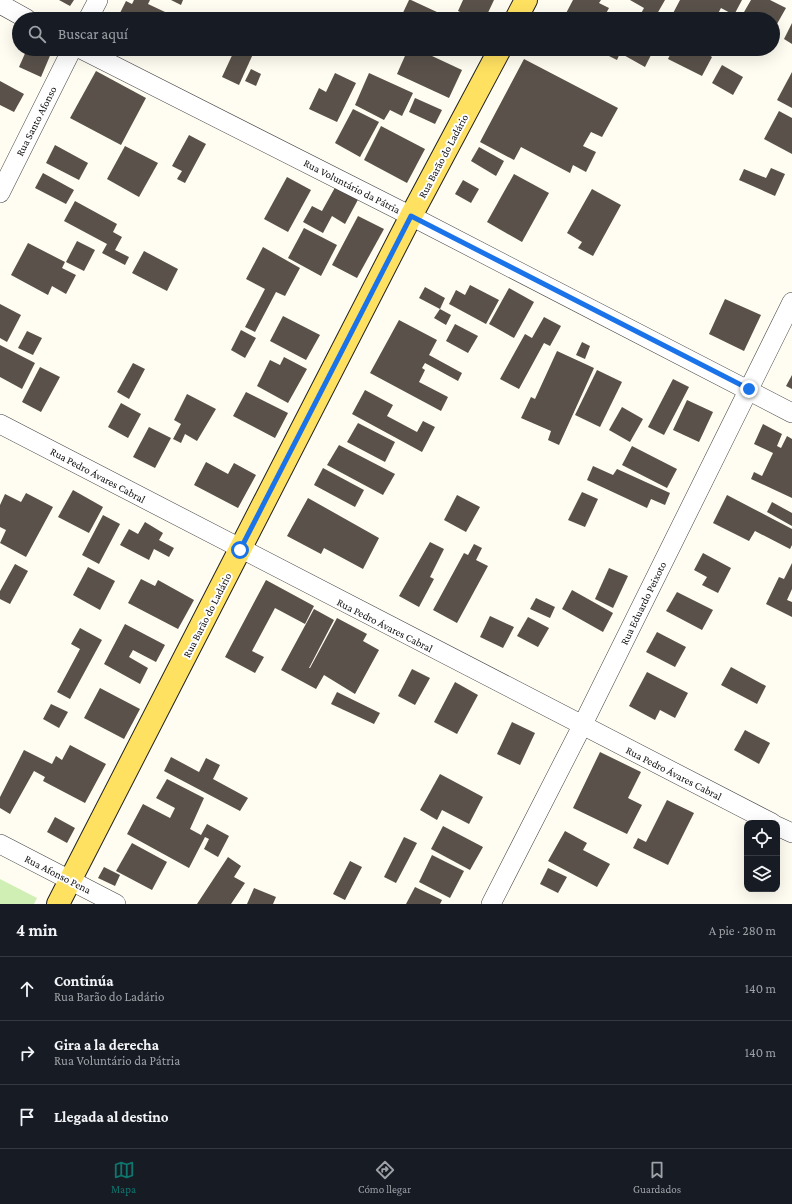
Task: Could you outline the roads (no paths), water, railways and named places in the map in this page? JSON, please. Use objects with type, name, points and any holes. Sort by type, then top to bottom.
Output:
[{"type":"main road","points":[[520,12],[526,0]]},
{"type":"main road","name":"Rua Barão do Ladário","points":[[58,904],[411,216],[496,56]]},
{"type":"street","points":[[92,12],[98,0]]},
{"type":"street","points":[[0,4],[14,12]]},
{"type":"street","name":"Rua Santo Afonso","points":[[0,193],[68,56]]},
{"type":"street","name":"Rua Voluntário da Pátria","points":[[95,56],[749,389],[792,413]]},
{"type":"street","name":"Rua Eduardo Peixoto","points":[[491,904],[582,726],[792,302]]},
{"type":"street","name":"Rua Pedro Ávares Cabral","points":[[0,424],[240,550],[766,820]]},
{"type":"street","points":[[780,827],[792,833]]},
{"type":"street","name":"Rua Afonso Pena","points":[[0,844],[116,904]]}]
